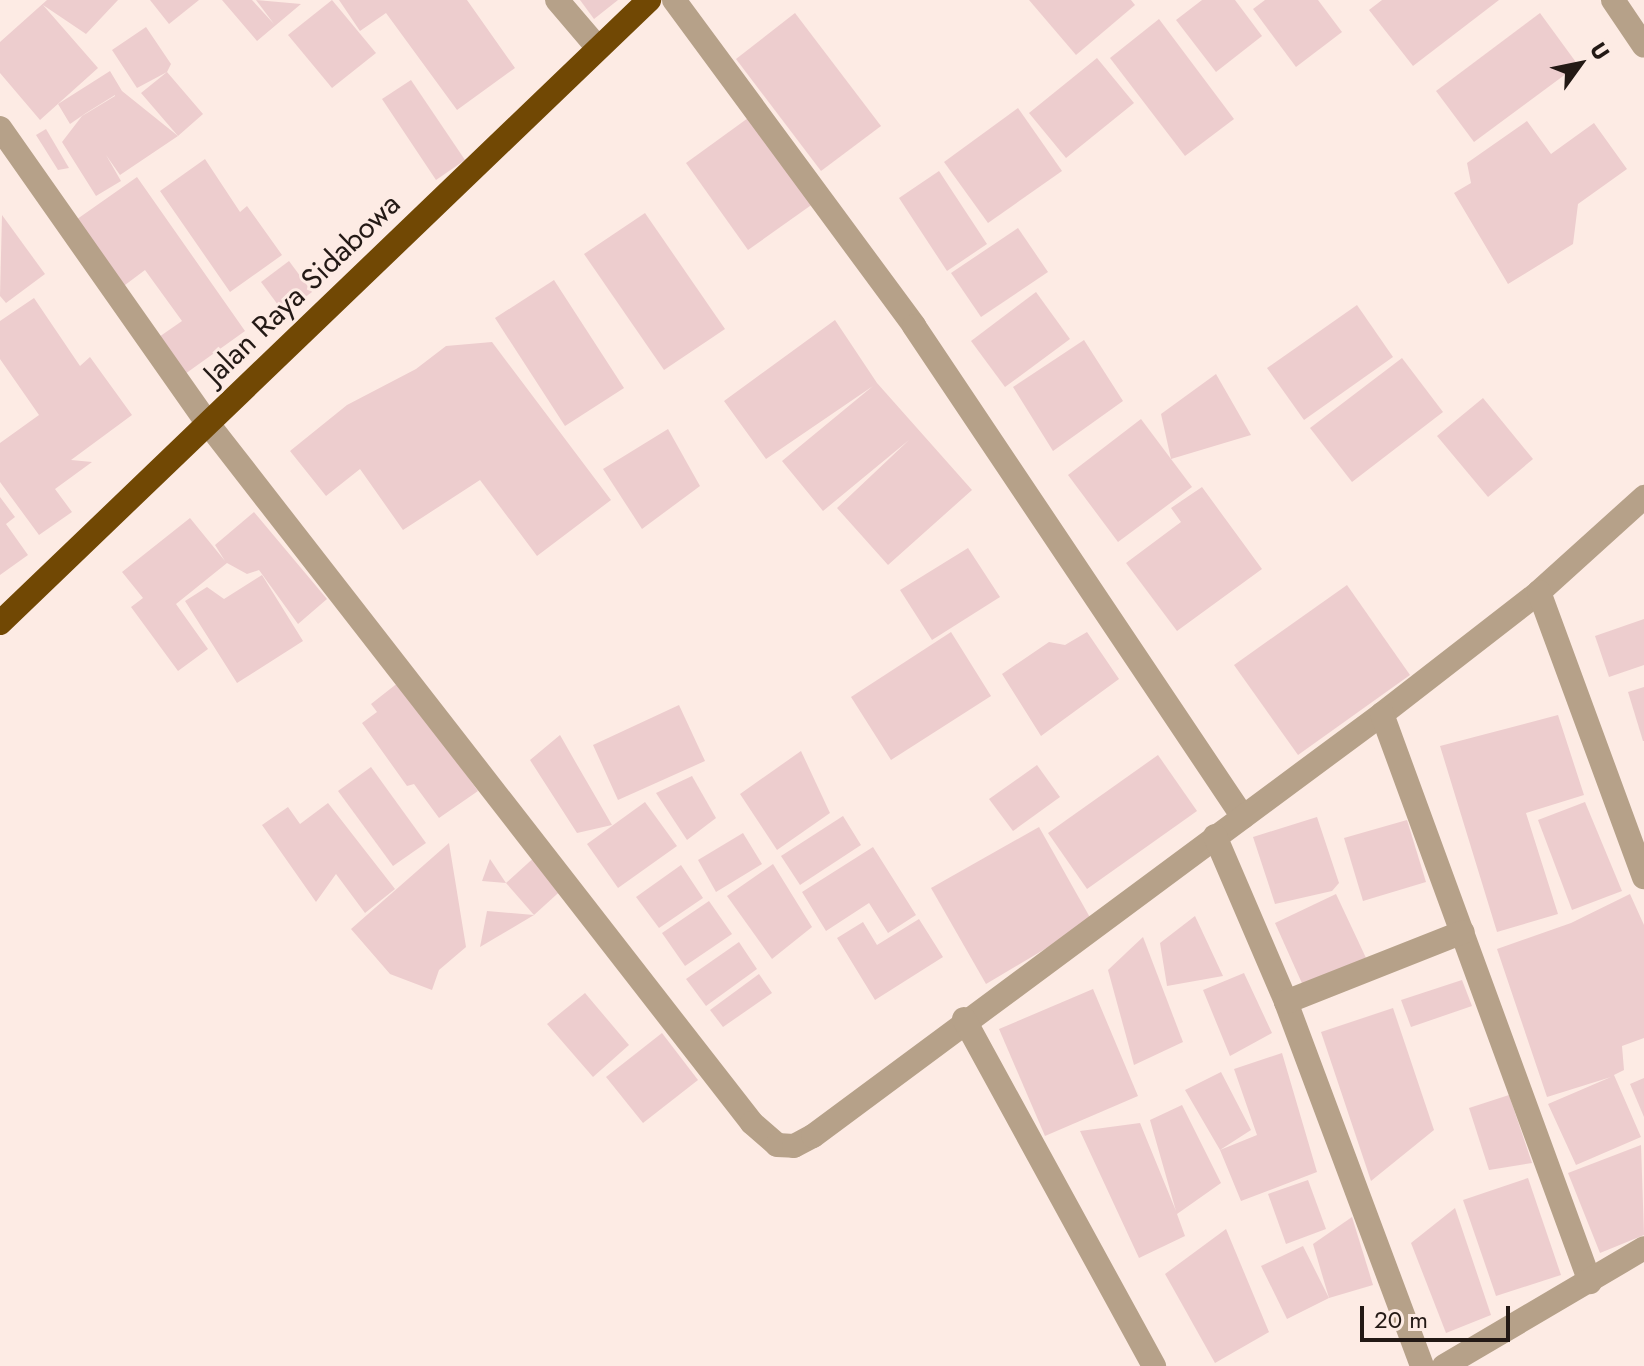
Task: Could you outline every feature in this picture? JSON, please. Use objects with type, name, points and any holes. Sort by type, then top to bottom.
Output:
[{"type":"highway","name":"Jalan Raya Sidabowa","points":[[0,623],[649,0]]},
{"type":"street","points":[[557,0],[598,48]]},
{"type":"street","points":[[674,0],[914,326],[1243,817]]},
{"type":"street","points":[[1613,0],[1644,46]]},
{"type":"street","points":[[0,128],[209,425],[742,1111],[777,1145],[794,1146],[813,1136],[964,1019],[1382,714],[1539,592],[1644,497]]},
{"type":"street","points":[[1539,592],[1644,877]]},
{"type":"street","points":[[1382,714],[1590,1282]]},
{"type":"street","points":[[1215,836],[1286,1002],[1422,1366]]},
{"type":"street","points":[[1286,1002],[1463,932]]},
{"type":"street","points":[[964,1019],[1154,1366]]},
{"type":"street","points":[[1444,1366],[1644,1248]]},
{"type":"building","points":[[47,0],[118,0],[86,34],[43,5],[98,68],[40,120],[0,73],[0,42]]},
{"type":"building","points":[[150,0],[199,0],[169,24]]},
{"type":"building","points":[[222,0],[252,0],[274,24],[256,0],[301,4],[257,41]]},
{"type":"building","points":[[332,0],[376,53],[332,88],[288,35]]},
{"type":"building","points":[[339,0],[467,0],[515,68],[457,110],[386,13],[360,31]]},
{"type":"building","points":[[580,0],[618,0],[594,19]]},
{"type":"building","points":[[1029,0],[1131,0],[1135,5],[1076,55]]},
{"type":"building","points":[[1202,0],[1235,0],[1262,36],[1216,72],[1176,20]]},
{"type":"building","points":[[1265,0],[1318,0],[1342,32],[1296,67],[1253,9]]},
{"type":"building","points":[[1382,0],[1499,0],[1413,66],[1369,10]]},
{"type":"building","points":[[795,13],[881,126],[821,171],[736,59]]},
{"type":"building","points":[[1540,13],[1578,65],[1474,142],[1436,91]]},
{"type":"building","points":[[1159,19],[1234,119],[1185,156],[1110,58]]},
{"type":"building","points":[[146,27],[171,64],[167,72],[137,88],[112,50]]},
{"type":"building","points":[[1097,58],[1134,103],[1066,158],[1029,113]]},
{"type":"building","points":[[110,71],[122,91],[178,136],[120,175],[106,155],[121,181],[96,196],[62,142],[82,116],[115,95],[86,113],[70,124],[58,104]]},
{"type":"building","points":[[167,72],[203,114],[178,136],[141,93]]},
{"type":"building","points":[[411,80],[465,160],[436,180],[382,99]]},
{"type":"building","points":[[1018,108],[1062,171],[988,223],[944,162]]},
{"type":"building","points":[[755,113],[817,201],[748,250],[686,163]]},
{"type":"building","points":[[1527,121],[1551,154],[1594,123],[1627,169],[1578,204],[1573,244],[1508,284],[1454,193],[1471,183],[1467,163]]},
{"type":"building","points":[[46,129],[69,168],[58,170],[36,135]]},
{"type":"building","points":[[205,159],[240,212],[247,206],[282,255],[230,292],[160,191]]},
{"type":"building","points":[[939,171],[987,244],[947,271],[899,198]]},
{"type":"building","points":[[137,177],[245,331],[185,374],[159,337],[182,321],[145,270],[121,288],[73,222]]},
{"type":"building","points":[[645,213],[725,329],[664,370],[584,254]]},
{"type":"building","points":[[2,215],[45,274],[6,303],[0,296]]},
{"type":"building","points":[[1018,228],[1048,272],[981,317],[951,273]]},
{"type":"building","points":[[289,261],[312,292],[284,313],[261,282]]},
{"type":"building","points":[[554,280],[624,388],[565,426],[495,318]]},
{"type":"building","points":[[1036,292],[1070,339],[1005,387],[971,341]]},
{"type":"building","points":[[34,298],[80,366],[90,357],[132,415],[71,460],[92,462],[55,489],[72,512],[39,535],[0,482],[0,443],[39,415],[0,359],[0,321]]},
{"type":"building","points":[[1357,305],[1393,357],[1304,420],[1267,368]]},
{"type":"building","points":[[835,320],[877,383],[972,490],[888,565],[837,508],[909,440],[823,511],[782,461],[873,386],[766,459],[724,401]]},
{"type":"building","points":[[1084,340],[1123,401],[1053,451],[1013,387]]},
{"type":"building","points":[[492,342],[611,500],[537,556],[480,480],[403,530],[360,469],[326,496],[290,451],[347,405],[416,369],[446,346]]},
{"type":"building","points":[[1402,358],[1443,412],[1352,482],[1310,428]]},
{"type":"building","points":[[1216,374],[1251,435],[1171,459],[1161,414]]},
{"type":"building","points":[[1483,398],[1533,459],[1488,497],[1437,436]]},
{"type":"building","points":[[1141,419],[1192,487],[1118,542],[1068,475]]},
{"type":"building","points":[[668,429],[700,486],[642,529],[603,469]]},
{"type":"building","points":[[1202,487],[1262,569],[1177,631],[1126,563],[1181,522],[1171,508]]},
{"type":"building","points":[[0,497],[15,517],[6,524],[28,555],[0,575]]},
{"type":"building","points":[[254,512],[327,599],[298,624],[259,570],[247,574],[227,563],[176,604],[208,649],[178,671],[131,607],[143,598],[122,572],[190,518],[225,561],[215,545]]},
{"type":"building","points":[[968,548],[1000,597],[932,640],[900,590]]},
{"type":"building","points":[[262,575],[303,641],[237,683],[185,601],[207,587],[224,599]]},
{"type":"building","points":[[1347,585],[1410,675],[1298,755],[1234,665]]},
{"type":"building","points":[[1644,619],[1644,665],[1609,677],[1595,636]]},
{"type":"building","points":[[951,632],[991,696],[891,760],[851,697]]},
{"type":"building","points":[[1087,632],[1119,679],[1041,736],[1002,674],[1049,642],[1065,645]]},
{"type":"building","points":[[399,682],[478,791],[439,818],[414,784],[407,786],[362,723],[377,712],[371,704]]},
{"type":"building","points":[[1644,687],[1644,741],[1643,741],[1628,692]]},
{"type":"building","points":[[679,705],[705,761],[618,800],[593,745]]},
{"type":"building","points":[[1558,715],[1584,795],[1526,813],[1558,914],[1497,932],[1440,746]]},
{"type":"building","points":[[560,735],[612,825],[577,833],[530,760]]},
{"type":"building","points":[[801,751],[830,813],[777,850],[740,794]]},
{"type":"building","points":[[1158,755],[1197,811],[1087,889],[1048,833]]},
{"type":"building","points":[[1037,765],[1060,797],[1013,831],[989,799]]},
{"type":"building","points":[[371,767],[426,843],[393,866],[338,791]]},
{"type":"building","points":[[692,776],[716,818],[687,840],[656,793]]},
{"type":"building","points":[[645,802],[677,846],[618,888],[587,844]]},
{"type":"building","points":[[1585,802],[1622,891],[1572,910],[1538,820]]},
{"type":"building","points":[[328,803],[395,889],[365,913],[336,874],[316,902],[262,825],[288,807],[300,824]]},
{"type":"building","points":[[843,816],[861,845],[800,885],[781,856]]},
{"type":"building","points":[[1317,817],[1339,883],[1332,891],[1275,904],[1253,837]]},
{"type":"building","points":[[1407,820],[1426,882],[1363,901],[1344,838]]},
{"type":"building","points":[[1039,827],[1092,921],[986,984],[931,888]]},
{"type":"building","points":[[743,833],[762,864],[716,892],[698,860]]},
{"type":"building","points":[[449,843],[466,947],[439,970],[432,990],[390,974],[351,929]]},
{"type":"building","points":[[873,847],[916,915],[888,933],[869,903],[826,931],[802,892]]},
{"type":"building","points":[[538,854],[567,885],[534,915],[506,883]]},
{"type":"building","points":[[490,859],[506,883],[482,881]]},
{"type":"building","points":[[773,864],[812,927],[772,959],[727,896]]},
{"type":"building","points":[[681,865],[703,898],[659,928],[636,897]]},
{"type":"building","points":[[1336,894],[1367,960],[1305,990],[1275,923]]},
{"type":"building","points":[[1630,894],[1644,925],[1644,1038],[1622,1046],[1624,1070],[1614,1075],[1641,1137],[1576,1165],[1548,1104],[1611,1077],[1547,1097],[1497,949],[1571,923]]},
{"type":"building","points":[[709,901],[732,934],[685,966],[662,933]]},
{"type":"building","points":[[487,911],[534,915],[480,947]]},
{"type":"building","points":[[1195,916],[1223,976],[1167,986],[1160,943]]},
{"type":"building","points":[[919,919],[943,957],[875,1000],[837,938],[863,922],[877,945]]},
{"type":"building","points":[[1143,937],[1183,1042],[1134,1065],[1108,970]]},
{"type":"building","points":[[739,942],[757,969],[706,1006],[686,979]]},
{"type":"building","points":[[1244,973],[1272,1033],[1230,1056],[1203,990]]},
{"type":"building","points":[[759,974],[772,993],[723,1027],[710,1010]]},
{"type":"building","points":[[1462,980],[1472,1006],[1411,1027],[1401,1000]]},
{"type":"building","points":[[1093,989],[1138,1096],[1045,1136],[999,1029]]},
{"type":"building","points":[[585,993],[629,1045],[593,1077],[547,1024]]},
{"type":"building","points":[[1393,1008],[1434,1130],[1371,1181],[1321,1032]]},
{"type":"building","points":[[662,1033],[698,1080],[643,1123],[606,1077]]},
{"type":"building","points":[[1282,1053],[1317,1172],[1241,1201],[1220,1150],[1257,1135],[1234,1069]]},
{"type":"building","points":[[1221,1072],[1251,1130],[1220,1150],[1185,1090]]},
{"type":"building","points":[[1644,1078],[1644,1117],[1630,1084]]},
{"type":"building","points":[[1509,1095],[1532,1163],[1489,1170],[1469,1108]]},
{"type":"building","points":[[1182,1105],[1221,1183],[1177,1214],[1185,1236],[1139,1258],[1080,1131],[1140,1123],[1176,1211],[1150,1120]]},
{"type":"building","points":[[1641,1145],[1644,1235],[1600,1253],[1568,1173]]},
{"type":"building","points":[[1528,1178],[1561,1275],[1496,1296],[1463,1200]]},
{"type":"building","points":[[1308,1180],[1326,1229],[1286,1244],[1268,1194]]},
{"type":"building","points":[[1455,1208],[1491,1315],[1446,1333],[1411,1243]]},
{"type":"building","points":[[1352,1217],[1373,1285],[1329,1298],[1313,1244]]},
{"type":"building","points":[[1226,1229],[1269,1332],[1215,1363],[1165,1274]]},
{"type":"building","points":[[1303,1246],[1329,1298],[1287,1319],[1261,1266]]}]
